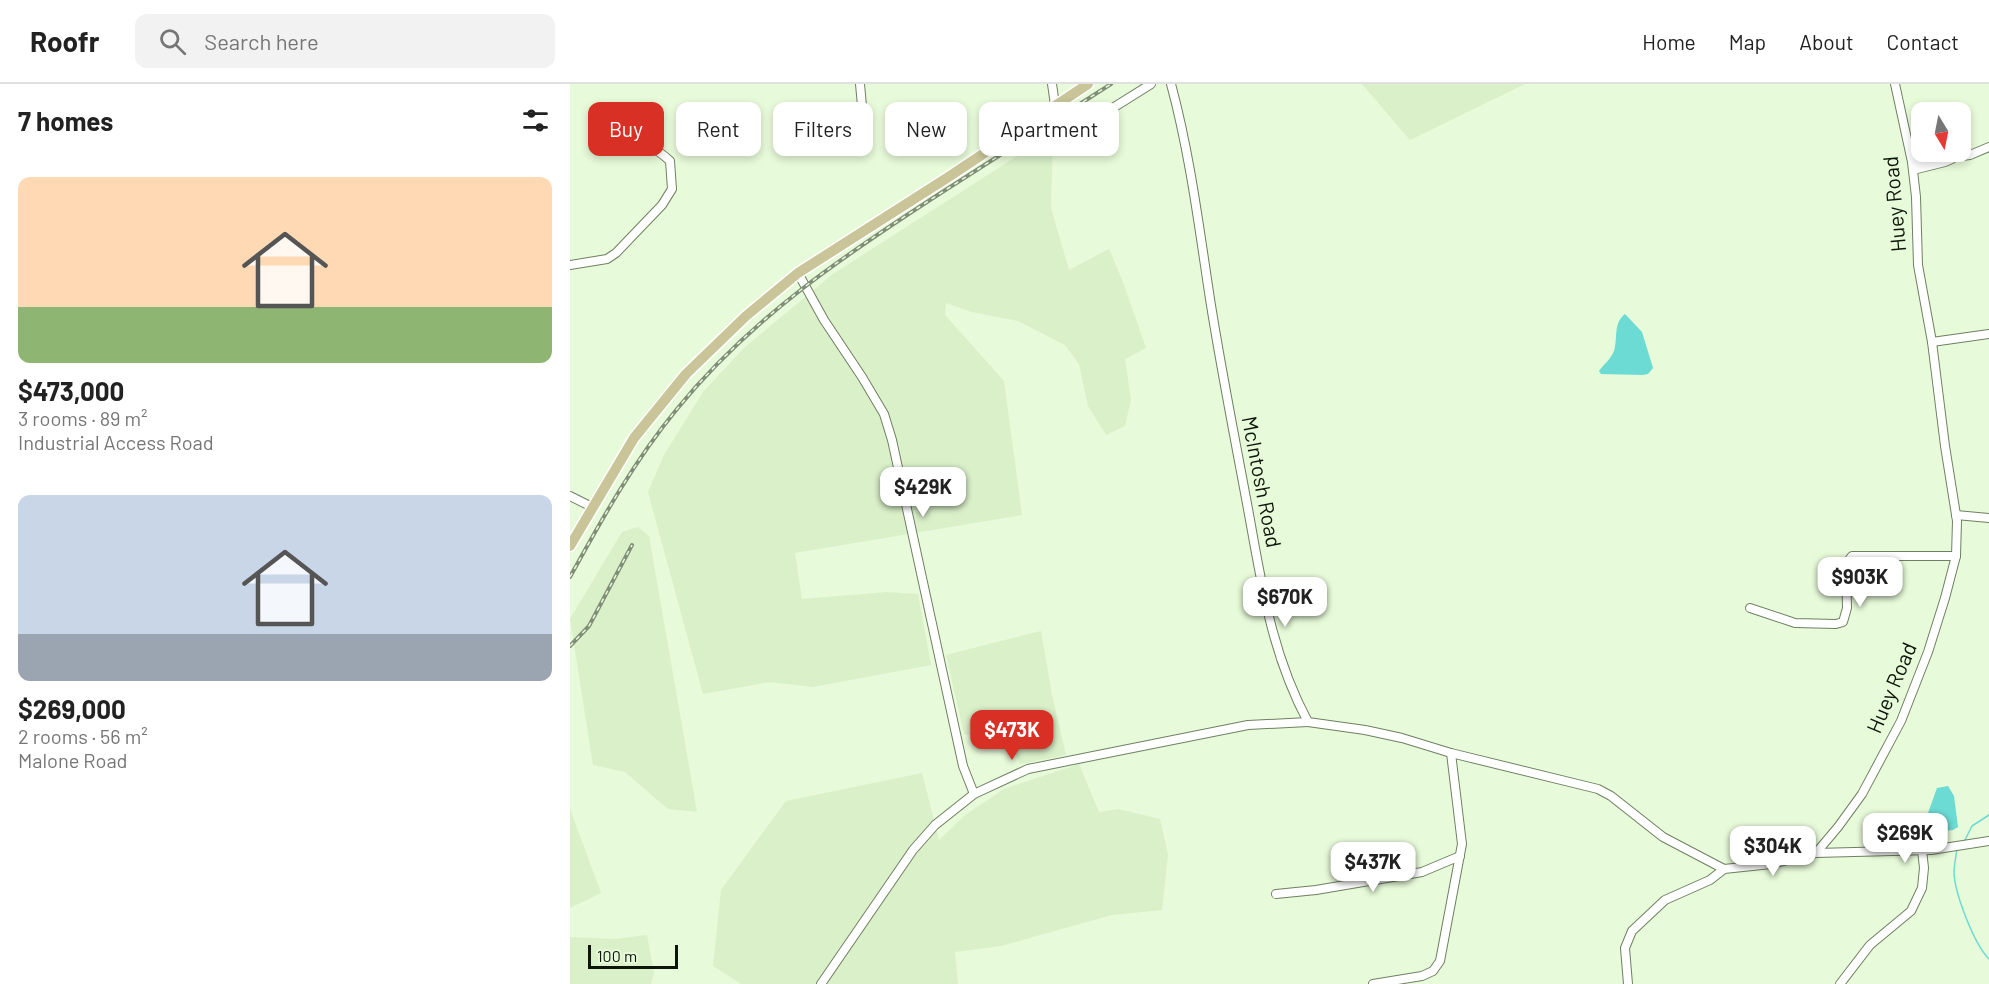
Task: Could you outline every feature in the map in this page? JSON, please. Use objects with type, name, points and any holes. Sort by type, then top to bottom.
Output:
[{"type":"main road","points":[[1060,102],[1088,84]]},
{"type":"main road","points":[[570,546],[634,438],[686,374],[746,316],[798,273],[980,156]]},
{"type":"street","points":[[860,84],[862,102]]},
{"type":"street","points":[[1052,84],[1055,102]]},
{"type":"street","points":[[1119,104],[1151,84]]},
{"type":"street","name":"McIntosh Road","points":[[1171,84],[1190,170],[1219,356],[1266,607],[1279,656],[1295,697],[1308,722]]},
{"type":"street","name":"Huey Road","points":[[1816,853],[1862,794],[1901,721],[1928,652],[1956,556],[1956,516],[1932,342],[1918,265],[1916,197],[1912,166],[1895,84]]},
{"type":"street","points":[[1912,166],[1946,162],[1952,158],[1970,155],[1989,147]]},
{"type":"street","points":[[570,265],[607,259],[616,253],[662,206],[672,189],[670,161],[664,156]]},
{"type":"street","points":[[798,273],[824,320],[884,414],[902,485],[963,766],[974,794]]},
{"type":"street","points":[[1932,342],[1989,333]]},
{"type":"street","points":[[570,496],[592,507]]},
{"type":"street","points":[[1956,516],[1989,518]]},
{"type":"street","points":[[1750,608],[1795,623],[1836,624],[1843,622],[1847,608],[1846,564],[1852,556],[1956,556]]},
{"type":"street","points":[[821,984],[913,850],[937,823],[974,794],[1028,769],[1248,724],[1308,722],[1363,729],[1598,789],[1611,796],[1664,837],[1724,869]]},
{"type":"street","points":[[1373,984],[1422,976],[1433,971],[1440,961],[1462,844],[1451,753]]},
{"type":"street","points":[[1628,984],[1625,948],[1632,931],[1665,900],[1710,880],[1724,869],[1771,864],[1816,853],[1922,850],[1989,841]]},
{"type":"street","points":[[1840,984],[1870,945],[1911,910],[1922,888],[1924,868],[1922,850]]},
{"type":"street","points":[[1276,894],[1316,890],[1422,872],[1460,856]]},
{"type":"shaded area","points":[[1362,84],[1525,84],[1410,140]]},
{"type":"shaded area","points":[[1017,156],[1052,156],[1051,208],[1069,270],[1109,249],[1146,348],[1125,359],[1131,400],[1125,426],[1106,435],[1088,406],[1079,364],[1065,345],[1018,321],[972,312],[946,303],[945,315],[1004,381],[1022,515],[795,553],[802,599],[887,592],[918,594],[931,665],[813,687],[770,682],[703,694],[648,492],[664,455],[703,392],[744,348],[833,274]]},
{"type":"shaded area","points":[[638,527],[649,536],[697,812],[668,809],[625,772],[593,765],[570,619],[622,532]]},
{"type":"shaded area","points":[[1041,631],[1052,695],[1066,755],[1020,764],[1011,745],[989,738],[964,734],[946,655]]},
{"type":"shaded area","points":[[1079,764],[1099,812],[1118,809],[1160,819],[1168,855],[1162,910],[1112,915],[1001,946],[955,952],[958,984],[741,984],[713,966],[721,890],[786,801],[922,773],[939,840],[965,815],[1004,789]]},
{"type":"shaded area","points":[[570,809],[601,893],[570,908]]},
{"type":"shaded area","points":[[647,935],[654,973],[651,984],[570,984],[570,937],[615,939]]},
{"type":"water","points":[[1625,314],[1642,332],[1653,368],[1648,374],[1643,375],[1601,374],[1599,371],[1614,351],[1617,326]]},
{"type":"water","points":[[1948,786],[1954,796],[1958,827],[1953,830],[1935,832],[1927,826],[1928,813],[1937,788]]},
{"type":"waterway","points":[[1964,842],[1972,826],[1989,815]]},
{"type":"waterway","points":[[1957,849],[1954,873],[1958,893],[1977,942],[1989,959]]},
{"type":"railway","points":[[570,577],[607,512],[661,429],[706,376],[737,345],[803,288],[837,263],[1111,84]]},
{"type":"railway","points":[[570,646],[589,626],[632,545]]}]
